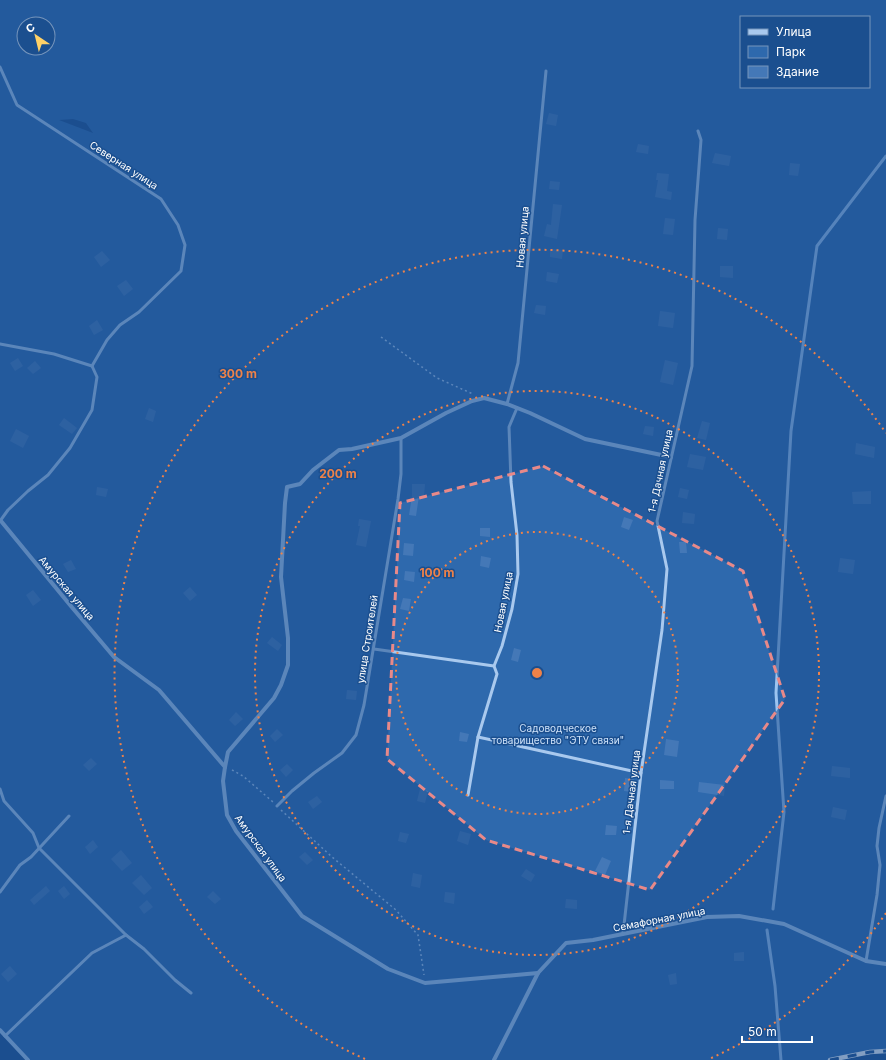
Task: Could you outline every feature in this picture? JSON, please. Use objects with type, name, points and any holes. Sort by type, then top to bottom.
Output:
[{"type":"street","points":[[225,767],[228,752],[274,698],[282,685],[288,665],[288,638],[281,577],[287,487],[300,484],[313,470],[339,450],[352,449],[401,438],[446,413],[472,401],[484,398],[530,412],[585,439],[671,457]]},
{"type":"street","name":"Амурская улица","points":[[1,521],[114,656],[159,690],[225,767],[223,781],[227,815],[236,831],[302,916],[388,969],[425,983],[538,972]]},
{"type":"street","name":"Семафорная улица","points":[[494,1060],[538,972],[566,943],[623,934],[707,917],[739,916],[784,924],[866,961],[886,964]]},
{"type":"street","points":[[0,1030],[28,1060]]},
{"type":"lane","name":"Северная улица","points":[[0,67],[17,105],[161,199],[178,225],[185,245],[181,271],[139,312],[120,325],[107,340],[92,366]]},
{"type":"lane","name":"Новая улица","points":[[507,404],[518,362],[546,71]]},
{"type":"lane","name":"1-я Дачная улица","points":[[623,934],[642,773],[662,630],[667,569],[657,520],[692,366],[695,220],[701,140],[698,131]]},
{"type":"lane","points":[[0,344],[54,354],[92,366],[97,377],[92,410],[70,448],[48,475],[8,510],[1,521]]},
{"type":"lane","name":"Новая улица","points":[[468,795],[478,737],[497,674],[494,666],[502,646],[512,609],[518,574],[517,535],[511,482],[509,427],[517,408]]},
{"type":"lane","name":"улица Строителей","points":[[277,806],[292,791],[342,753],[356,735],[364,705],[374,649],[398,499],[401,474],[401,438]]},
{"type":"lane","points":[[374,649],[494,666]]},
{"type":"lane","points":[[478,737],[642,773]]},
{"type":"lane","points":[[0,790],[4,801],[33,833],[39,848],[126,935],[144,949],[175,980],[191,993]]},
{"type":"lane","points":[[866,961],[878,895],[880,865],[877,846],[878,828],[886,796]]},
{"type":"lane","points":[[0,892],[20,865],[31,857],[69,816]]},
{"type":"lane","points":[[5,1036],[92,953],[126,935]]},
{"type":"path","points":[[381,337],[438,378],[484,398]]},
{"type":"path","points":[[225,767],[243,776],[332,857],[396,910],[418,935],[425,983]]},
{"type":"highlighted area","points":[[543,466],[743,571],[785,699],[650,890],[486,840],[387,759],[400,503]]},
{"type":"green space","name":"Садоводческое товарищество \"ЭТУ связи\"","points":[[0,0],[886,0],[886,1052],[874,1052],[833,1060],[26,1060],[0,1028]],"holes":[[[73,119],[86,123],[93,133],[59,120]]]},
{"type":"building","points":[[549,113],[558,115],[556,126],[546,124]]},
{"type":"building","points":[[638,144],[649,146],[648,154],[636,152]]},
{"type":"building","points":[[715,153],[731,156],[729,166],[712,163]]},
{"type":"building","points":[[790,163],[800,164],[798,176],[789,175]]},
{"type":"building","points":[[657,173],[669,174],[667,191],[672,192],[671,200],[655,197],[658,180],[656,180]]},
{"type":"building","points":[[550,181],[560,182],[559,190],[549,189]]},
{"type":"building","points":[[553,204],[562,205],[557,239],[544,236],[547,224],[551,225]]},
{"type":"building","points":[[665,218],[675,219],[673,235],[663,234]]},
{"type":"building","points":[[718,228],[728,229],[727,240],[717,239]]},
{"type":"building","points":[[550,249],[563,250],[562,259],[550,257]]},
{"type":"building","points":[[102,251],[110,260],[101,267],[94,257]]},
{"type":"building","points":[[720,266],[733,266],[733,278],[720,277]]},
{"type":"building","points":[[547,272],[559,274],[557,283],[546,281]]},
{"type":"building","points":[[126,280],[133,289],[124,296],[117,286]]},
{"type":"building","points":[[536,305],[546,306],[545,315],[534,313]]},
{"type":"building","points":[[660,311],[675,313],[673,328],[658,326]]},
{"type":"building","points":[[97,320],[103,330],[94,335],[89,326]]},
{"type":"building","points":[[18,358],[23,366],[15,371],[10,363]]},
{"type":"building","points":[[665,360],[678,363],[673,385],[660,382]]},
{"type":"building","points":[[35,361],[41,368],[33,374],[27,368]]},
{"type":"building","points":[[149,408],[156,411],[153,422],[145,419]]},
{"type":"building","points":[[64,418],[77,428],[72,434],[59,425]]},
{"type":"building","points":[[702,421],[710,423],[706,440],[697,438]]},
{"type":"building","points":[[645,426],[654,427],[653,436],[643,434]]},
{"type":"building","points":[[16,429],[29,436],[23,448],[10,441]]},
{"type":"building","points":[[856,443],[875,447],[874,458],[855,454]]},
{"type":"building","points":[[690,454],[706,457],[703,470],[687,467]]},
{"type":"building","points":[[412,484],[425,484],[424,496],[419,496],[416,516],[409,515]]},
{"type":"building","points":[[97,487],[108,489],[106,497],[96,495]]},
{"type":"building","points":[[680,488],[689,490],[687,499],[678,497]]},
{"type":"building","points":[[871,491],[871,504],[853,504],[852,492]]},
{"type":"building","points":[[683,512],[695,514],[694,524],[682,523]]},
{"type":"building","points":[[624,517],[633,520],[629,530],[621,527]]},
{"type":"building","points":[[359,519],[371,521],[366,547],[356,545],[360,526],[358,526]]},
{"type":"building","points":[[480,528],[490,528],[490,537],[480,536]]},
{"type":"building","points":[[679,542],[686,542],[687,553],[680,553]]},
{"type":"building","points":[[404,543],[414,544],[413,556],[403,555]]},
{"type":"building","points":[[481,556],[491,558],[489,568],[480,566]]},
{"type":"building","points":[[840,558],[855,560],[853,574],[838,572]]},
{"type":"building","points":[[71,560],[76,569],[68,572],[63,564]]},
{"type":"building","points":[[405,571],[415,572],[414,582],[404,580]]},
{"type":"building","points":[[190,587],[197,595],[190,601],[183,593]]},
{"type":"building","points":[[33,590],[41,600],[33,606],[26,595]]},
{"type":"building","points":[[403,598],[411,599],[409,611],[400,609]]},
{"type":"building","points":[[272,637],[282,645],[278,651],[267,643]]},
{"type":"building","points":[[514,648],[521,650],[518,662],[511,660]]},
{"type":"building","points":[[347,690],[357,691],[356,700],[346,699]]},
{"type":"building","points":[[236,712],[243,719],[235,726],[229,720]]},
{"type":"building","points":[[277,729],[283,735],[275,742],[270,736]]},
{"type":"building","points":[[460,732],[469,734],[467,742],[459,741]]},
{"type":"building","points":[[666,739],[679,741],[677,757],[664,755]]},
{"type":"building","points":[[91,758],[97,764],[89,771],[83,765]]},
{"type":"building","points":[[287,764],[293,770],[286,777],[280,770]]},
{"type":"building","points":[[832,766],[850,768],[850,778],[831,776]]},
{"type":"building","points":[[625,778],[634,779],[633,792],[624,791]]},
{"type":"building","points":[[660,780],[674,781],[674,789],[660,789]]},
{"type":"building","points":[[699,782],[725,785],[724,796],[698,792]]},
{"type":"building","points":[[420,789],[428,791],[425,803],[417,801]]},
{"type":"building","points":[[317,796],[322,802],[313,809],[308,802]]},
{"type":"building","points":[[833,807],[847,810],[845,820],[831,817]]},
{"type":"building","points":[[606,825],[617,826],[616,835],[605,835]]},
{"type":"building","points":[[460,831],[471,834],[468,845],[457,841]]},
{"type":"building","points":[[400,832],[409,834],[406,843],[398,841]]},
{"type":"building","points":[[93,840],[98,847],[90,854],[85,847]]},
{"type":"building","points":[[121,850],[132,863],[122,871],[111,859]]},
{"type":"building","points":[[305,852],[313,860],[307,865],[299,857]]},
{"type":"building","points":[[602,857],[611,861],[605,875],[595,871]]},
{"type":"building","points":[[526,869],[535,875],[531,882],[521,876]]},
{"type":"building","points":[[413,873],[422,875],[420,888],[411,886]]},
{"type":"building","points":[[141,875],[152,888],[144,895],[132,883]]},
{"type":"building","points":[[46,886],[50,891],[34,905],[30,900]]},
{"type":"building","points":[[64,886],[70,894],[64,899],[58,891]]},
{"type":"building","points":[[213,891],[221,899],[215,904],[207,897]]},
{"type":"building","points":[[445,892],[455,893],[454,904],[444,902]]},
{"type":"building","points":[[566,899],[577,900],[577,909],[565,908]]},
{"type":"building","points":[[147,900],[153,907],[144,914],[139,907]]},
{"type":"building","points":[[744,952],[744,961],[734,961],[734,953]]},
{"type":"building","points":[[10,966],[17,974],[8,982],[1,974]]},
{"type":"building","points":[[676,973],[677,984],[670,985],[668,975]]},
{"type":"waterway","points":[[773,909],[784,812],[776,693],[791,431],[817,246],[886,156]]},
{"type":"waterway","points":[[767,930],[775,986],[781,1060]]},
{"type":"railway","points":[[830,1060],[870,1052],[886,1051]]}]
